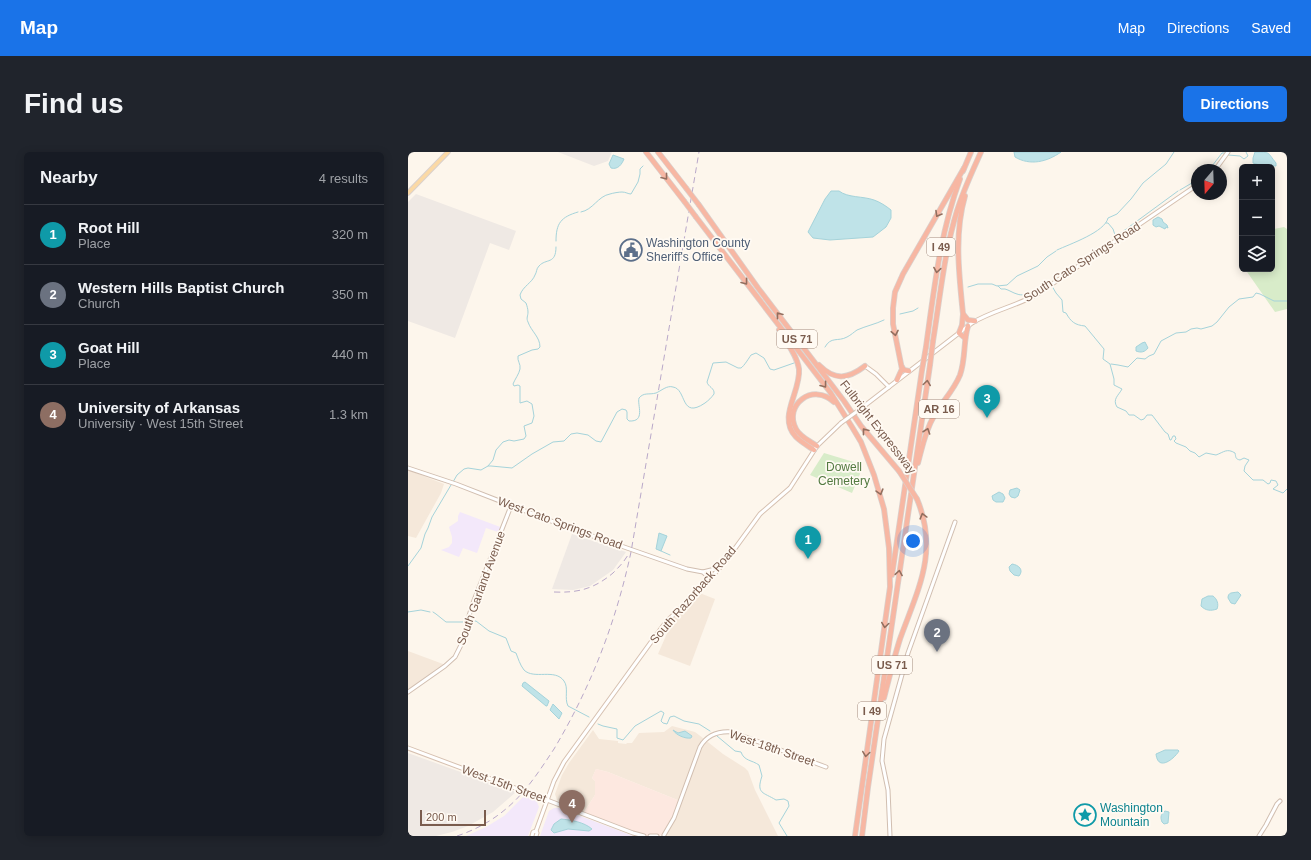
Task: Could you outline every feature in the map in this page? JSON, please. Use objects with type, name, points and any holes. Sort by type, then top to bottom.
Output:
[{"type":"highway","name":"Fulbright Expressway","points":[[646,152],[843,410],[867,456],[880,493],[888,535],[890,587],[855,836]]},
{"type":"highway","name":"Fulbright Expressway","points":[[658,152],[699,205],[758,288],[866,432],[900,471],[917,499],[924,522],[927,550],[923,573],[896,652],[882,704],[879,709]]},
{"type":"highway","name":"I 49","points":[[890,587],[922,370],[945,228],[953,196],[971,152]]},
{"type":"highway","name":"I 49","points":[[862,836],[879,709],[933,341],[950,236],[956,212],[981,152]]},
{"type":"highway","points":[[897,380],[902,367],[893,324],[895,292],[903,274],[964,168]]},
{"type":"highway","points":[[968,326],[965,338],[959,333],[962,325],[963,314],[958,260],[959,230],[964,200],[971,173]]},
{"type":"highway","points":[[767,310],[795,356],[799,367],[798,384],[789,411],[790,426],[795,436],[814,450]]},
{"type":"highway","points":[[963,314],[968,320],[975,321]]},
{"type":"highway","name":"AR 16","points":[[913,482],[931,422],[960,375],[965,356],[965,338]]},
{"type":"highway","points":[[808,353],[822,368],[840,376],[854,374],[865,366]]},
{"type":"highway","points":[[902,367],[904,370],[909,371]]},
{"type":"highway","points":[[817,446],[802,436],[794,425],[794,413],[799,402],[810,395],[823,394],[830,398],[843,410]]},
{"type":"main road","points":[[408,193],[448,152]]},
{"type":"street","points":[[1219,164],[1228,152]]},
{"type":"street","name":"South Cato Springs Road","points":[[814,450],[841,423],[975,321],[989,314],[1022,302],[1039,293],[1191,189]]},
{"type":"street","points":[[865,366],[876,374],[889,387]]},
{"type":"street","name":"South Razorback Road","points":[[536,836],[536,831],[547,800],[557,774],[564,762],[666,622],[720,568],[757,518],[790,488],[814,450]]},
{"type":"street","name":"West Cato Springs Road","points":[[408,468],[448,481],[511,506],[687,569],[703,572]]},
{"type":"street","name":"South Garland Avenue","points":[[408,692],[445,666],[455,657],[461,646],[470,614],[511,506]]},
{"type":"street","points":[[890,836],[888,790],[882,761],[884,739],[910,646],[955,522]]},
{"type":"street","points":[[703,572],[720,568]]},
{"type":"street","points":[[703,572],[710,579]]},
{"type":"street","name":"West 18th Street","points":[[664,836],[674,818],[700,747],[707,738],[718,733],[725,731],[732,732],[826,767]]},
{"type":"street","name":"West 15th Street","points":[[408,748],[644,836]]},
{"type":"street","points":[[1259,836],[1280,800]]},
{"type":"street","name":"South Razorback Road","points":[[532,836],[533,832],[536,831]]},
{"type":"street","points":[[650,836],[657,836]]},
{"type":"shaded area","points":[[558,152],[612,152],[608,161],[594,166]]},
{"type":"shaded area","points":[[416,194],[516,231],[509,250],[490,243],[455,338],[408,321],[408,202]]},
{"type":"shaded area","points":[[408,470],[444,484],[441,493],[416,538],[408,536]]},
{"type":"shaded area","points":[[460,512],[503,528],[501,533],[486,528],[477,553],[463,548],[459,557],[441,550],[449,547],[452,543],[449,527],[458,521]]},
{"type":"shaded area","points":[[572,534],[626,552],[613,570],[590,586],[573,590],[552,589]]},
{"type":"shaded area","points":[[697,592],[715,599],[690,666],[658,654],[676,613]]},
{"type":"shaded area","points":[[408,651],[445,666],[408,692]]},
{"type":"shaded area","points":[[672,726],[695,732],[748,771],[755,790],[778,836],[666,836],[664,835],[680,801],[608,772],[596,769],[592,778],[595,781],[595,795],[584,812],[557,800],[555,794],[562,775],[593,730],[599,739],[618,741],[618,743],[626,744],[632,743],[639,733],[664,732]]},
{"type":"shaded area","points":[[408,753],[516,792],[493,812],[468,826],[436,836],[408,836]]},
{"type":"shaded area","points":[[596,769],[608,772],[680,801],[674,818],[663,835],[644,836],[583,814],[595,795],[595,781],[592,778]]},
{"type":"shaded area","points":[[524,796],[535,800],[539,807],[528,836],[466,836],[486,827],[504,816]]},
{"type":"shaded area","points":[[554,808],[559,808],[633,836],[540,836],[549,811]]},
{"type":"green space","points":[[1284,227],[1287,229],[1287,309],[1275,312],[1247,272],[1275,272],[1275,229]]},
{"type":"green space","name":"Dowell Cemetery","points":[[824,453],[857,463],[860,474],[852,493],[810,475]]},
{"type":"water","points":[[1014,152],[1061,152],[1050,158],[1038,162],[1032,162],[1015,157]]},
{"type":"water","points":[[1255,152],[1268,153],[1276,163],[1276,166],[1275,164],[1253,163]]},
{"type":"water","points":[[613,155],[624,159],[621,165],[616,168],[611,168],[609,164]]},
{"type":"water","points":[[831,191],[839,191],[847,195],[878,202],[891,210],[891,218],[886,227],[873,237],[830,240],[813,238],[808,232],[825,199]]},
{"type":"water","points":[[1158,217],[1162,219],[1168,228],[1166,227],[1165,229],[1153,225],[1153,220]]},
{"type":"water","points":[[1145,342],[1148,348],[1147,349],[1141,352],[1136,351],[1136,347]]},
{"type":"water","points":[[1017,488],[1020,490],[1018,496],[1015,498],[1011,497],[1009,494],[1010,490]]},
{"type":"water","points":[[999,492],[1003,494],[1005,498],[1003,502],[996,502],[993,500],[992,496]]},
{"type":"water","points":[[659,533],[667,536],[661,551],[656,549]]},
{"type":"water","points":[[1012,564],[1017,565],[1020,568],[1021,572],[1019,576],[1014,575],[1010,571],[1009,567]]},
{"type":"water","points":[[1238,592],[1241,595],[1235,604],[1231,603],[1228,598],[1229,595],[1231,593]]},
{"type":"water","points":[[1208,596],[1213,596],[1216,599],[1218,603],[1217,609],[1209,610],[1201,606],[1202,599]]},
{"type":"water","points":[[525,682],[549,701],[547,706],[522,686]]},
{"type":"water","points":[[553,704],[562,713],[559,719],[550,710]]},
{"type":"water","points":[[673,730],[678,733],[685,731],[692,736],[691,738],[683,737],[676,734]]},
{"type":"water","points":[[1165,750],[1179,751],[1170,760],[1163,763],[1157,759],[1156,754]]},
{"type":"water","points":[[1165,811],[1169,812],[1168,823],[1164,824],[1161,817]]},
{"type":"water","points":[[561,819],[581,823],[592,829],[589,831],[568,829],[554,833],[551,830],[554,824]]},
{"type":"waterway","points":[[1057,250],[1086,237],[1101,228],[1108,218],[1117,214],[1143,183],[1166,164],[1174,152]]},
{"type":"waterway","points":[[1228,155],[1240,156],[1244,159],[1248,156],[1246,152]]},
{"type":"waterway","points":[[1214,164],[1222,153],[1225,153]]},
{"type":"waterway","points":[[581,212],[589,209],[606,195],[621,192],[631,194],[638,182],[640,169],[643,166]]},
{"type":"waterway","points":[[1180,190],[1191,184]]},
{"type":"waterway","points":[[1106,223],[1108,223],[1113,229],[1115,235],[1118,235],[1178,191]]},
{"type":"waterway","points":[[556,241],[558,225],[567,216],[578,212]]},
{"type":"waterway","points":[[488,466],[493,460],[496,450],[503,442],[524,439],[526,436],[524,426],[532,423],[534,416],[532,404],[527,401],[520,403],[520,386],[514,386],[513,384],[520,369],[518,356],[538,349],[540,347],[540,343],[527,321],[528,311],[526,303],[521,299],[520,295],[523,289],[534,278],[537,268],[552,259],[556,253],[556,247]]},
{"type":"waterway","points":[[968,287],[978,284],[992,284],[997,286],[1007,285],[1017,276],[1038,266],[1056,251]]},
{"type":"waterway","points":[[998,286],[1001,289],[1005,289],[1016,294],[1025,295],[1046,282],[1050,283]]},
{"type":"waterway","points":[[1052,286],[1062,300],[1063,312],[1066,313],[1074,322],[1085,326],[1104,349],[1103,359],[1110,364],[1114,385],[1122,389],[1116,397],[1115,402],[1117,407],[1126,411],[1129,415],[1134,415],[1141,420],[1147,415],[1152,415],[1168,434],[1170,440],[1173,436],[1175,436],[1176,439],[1174,441],[1176,443],[1186,447],[1199,457],[1206,453],[1216,455],[1226,451],[1235,453],[1237,459],[1240,460],[1244,458],[1249,460],[1244,471],[1253,480],[1263,480],[1268,484],[1271,480],[1276,481],[1278,485],[1273,489],[1283,493],[1287,489]]},
{"type":"waterway","points":[[1111,364],[1128,367],[1137,358],[1145,359],[1154,354],[1161,341],[1176,333],[1212,326],[1229,307],[1239,299],[1253,297],[1256,293],[1274,301],[1287,301]]},
{"type":"waterway","points":[[900,314],[913,311],[918,308]]},
{"type":"waterway","points":[[825,347],[832,340],[844,338],[857,330],[884,320]]},
{"type":"waterway","points":[[453,482],[457,475],[464,469],[468,468],[481,470],[488,466],[512,468],[553,442],[564,441],[571,434],[577,433],[588,435],[596,441],[601,442],[617,412],[622,409],[626,410],[627,419],[629,421],[634,421],[637,419],[640,412],[639,398],[645,394],[656,393],[664,388],[673,387],[677,389],[688,406],[691,408],[697,407],[710,399],[714,394],[707,382],[713,363],[726,362],[741,368],[751,355],[756,353],[764,358],[770,369],[774,370],[794,363]]},
{"type":"waterway","points":[[408,566],[421,548],[432,517],[451,485]]},
{"type":"waterway","points":[[661,551],[670,555]]},
{"type":"waterway","points":[[408,612],[421,610],[430,612]]},
{"type":"waterway","points":[[433,612],[446,622],[465,622]]},
{"type":"waterway","points":[[468,622],[476,621],[489,631],[506,638],[511,651],[516,653],[519,662],[528,673],[550,674],[560,677],[565,684],[568,706],[589,717]]},
{"type":"waterway","points":[[598,724],[617,729],[617,738],[623,740],[635,726],[661,711],[664,713],[661,721],[663,723],[667,724],[670,717],[674,716],[684,721],[699,724],[710,731]]},
{"type":"waterway","points":[[717,736],[735,751],[741,752],[746,759],[759,765],[762,776],[760,789],[764,794],[776,800],[784,799],[788,801],[789,806],[779,823],[787,836]]},
{"type":"railway","points":[[457,836],[483,825],[501,813],[514,802],[532,780],[554,749],[580,702],[610,629],[631,552],[699,152]]},
{"type":"railway","points":[[554,592],[578,591],[599,583],[613,573],[629,553]]},
{"type":"place","name":"Washington County Sheriff's Office","points":[[631,250]]},
{"type":"place","name":"Goat Hill","points":[[987,418]]},
{"type":"place","name":"Root Hill","points":[[808,559]]},
{"type":"place","name":"Western Hills Baptist Church","points":[[937,652]]},
{"type":"place","name":"Washington Mountain","points":[[1085,815]]},
{"type":"place","name":"University of Arkansas","points":[[572,823]]}]
